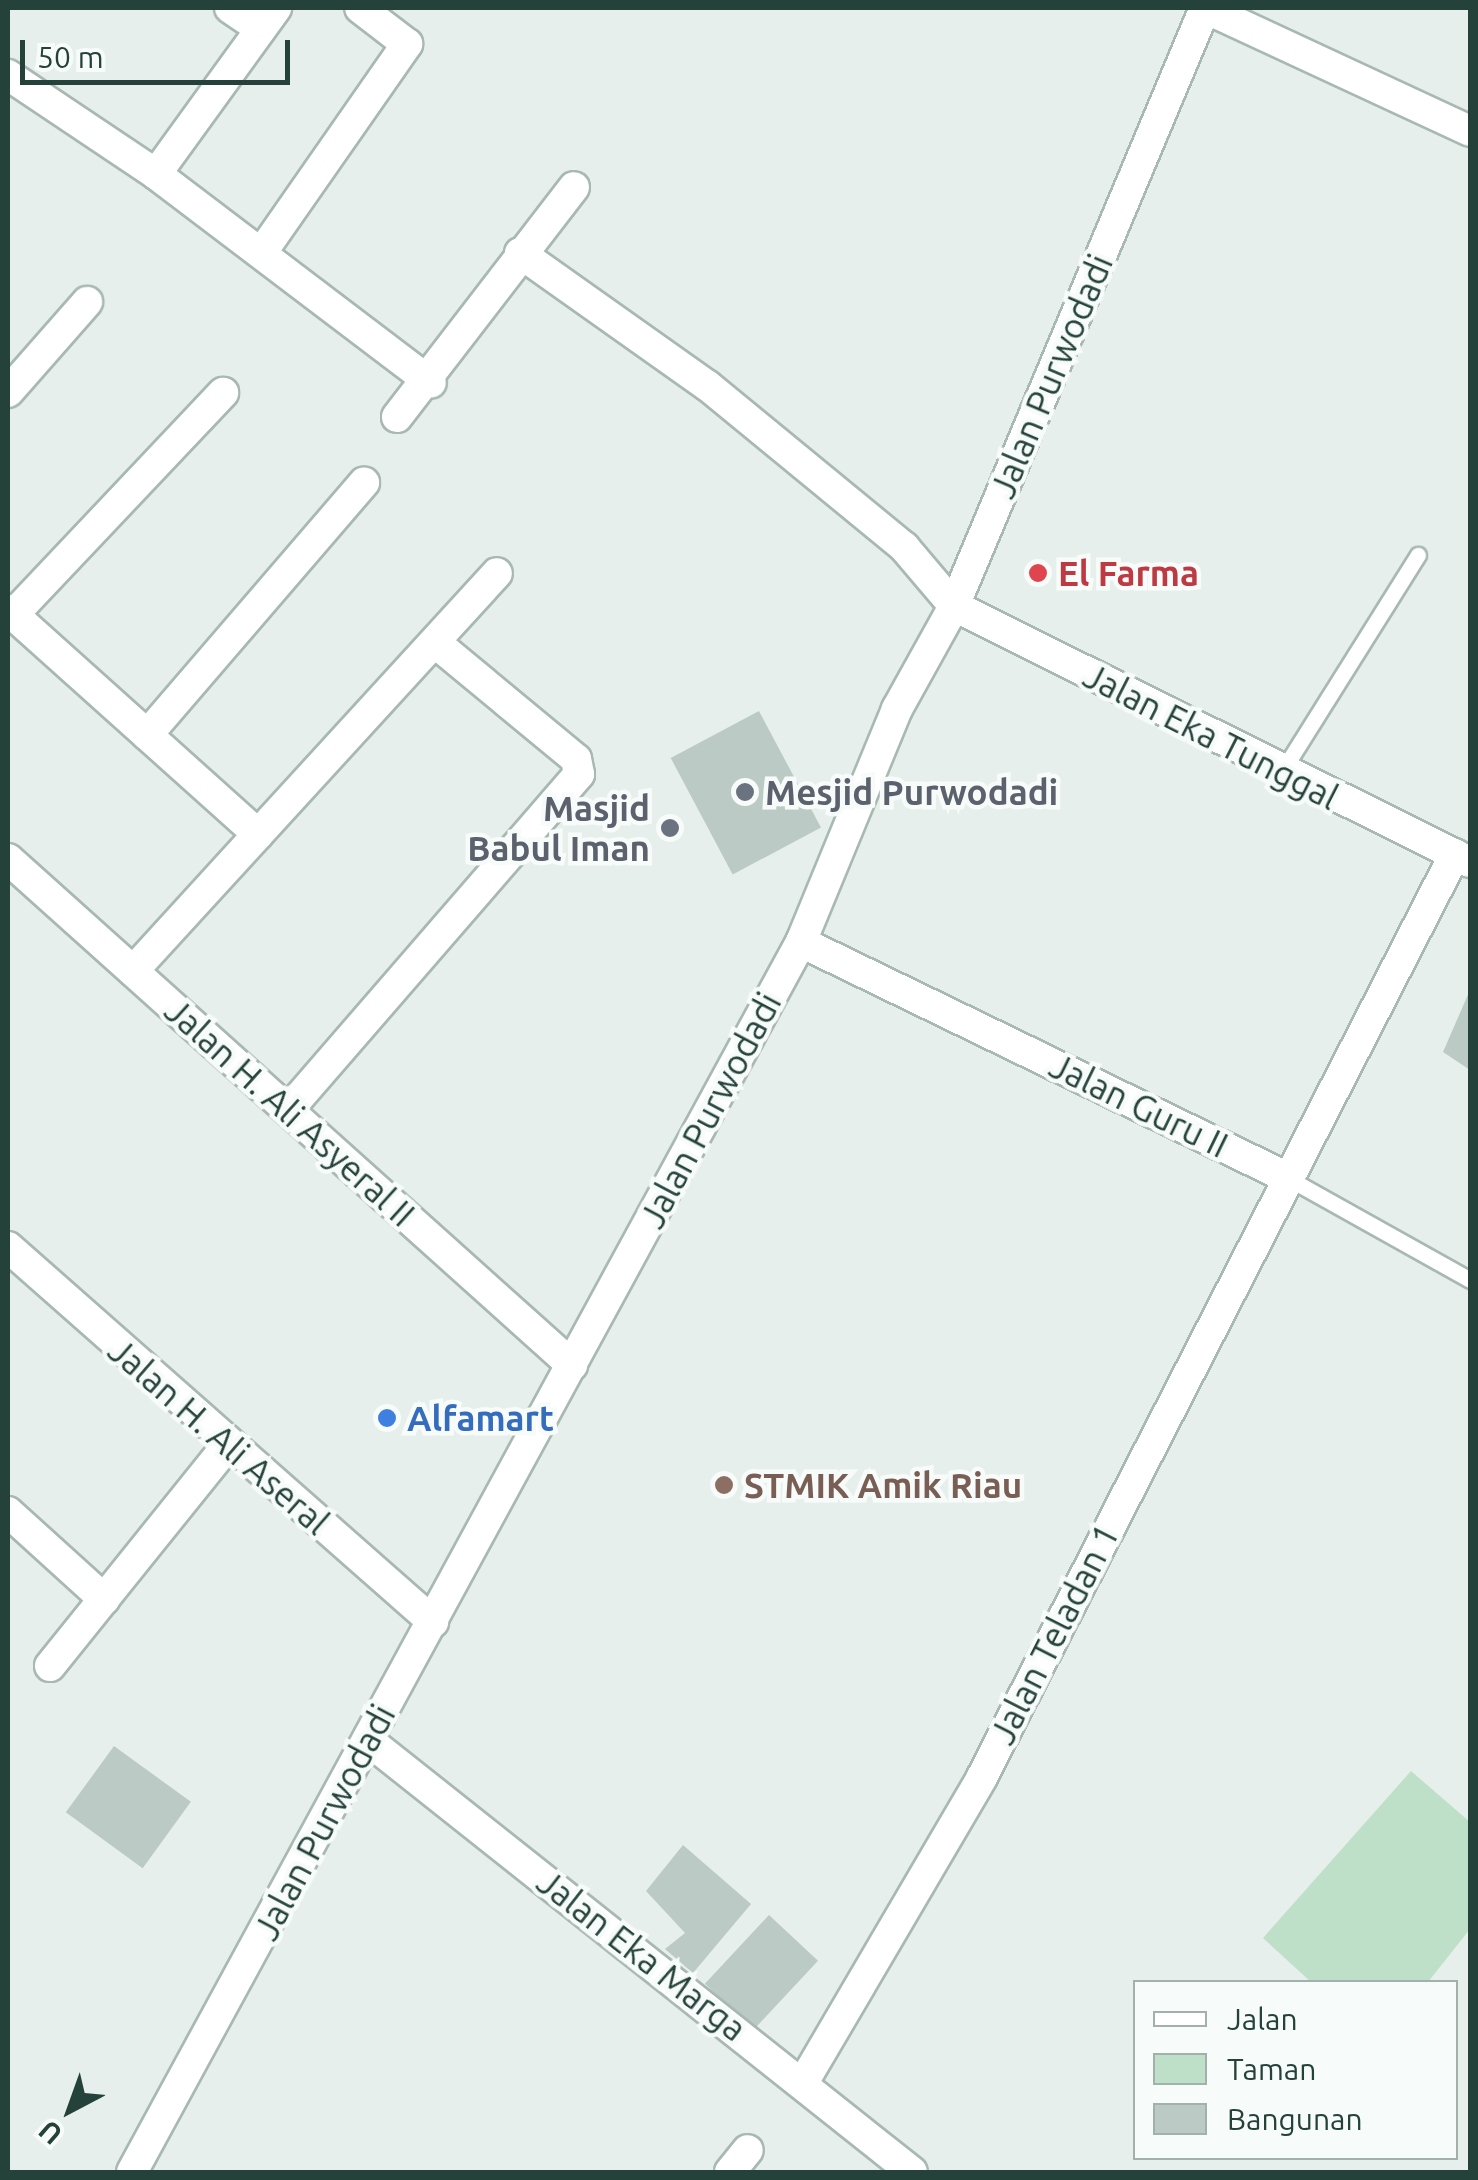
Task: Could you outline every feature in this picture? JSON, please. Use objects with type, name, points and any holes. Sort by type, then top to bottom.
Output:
[{"type":"street","points":[[156,174],[269,18],[230,8]]},
{"type":"street","points":[[262,252],[407,44],[360,8]]},
{"type":"street","points":[[1205,8],[1470,131]]},
{"type":"street","name":"Jalan Purwodadi","points":[[132,2172],[801,942],[898,708],[954,606],[1205,8]]},
{"type":"street","points":[[8,75],[156,174],[431,383]]},
{"type":"street","points":[[398,416],[431,383],[520,253],[574,187]]},
{"type":"street","points":[[520,253],[724,398],[904,547],[954,606]]},
{"type":"street","points":[[8,392],[88,302]]},
{"type":"street","points":[[223,393],[10,613],[258,834]]},
{"type":"street","points":[[147,735],[364,483]]},
{"type":"street","points":[[132,971],[438,645],[497,573]]},
{"type":"street","name":"Jalan Eka Tunggal","points":[[954,606],[1280,774],[1463,858]]},
{"type":"street","points":[[289,1109],[579,774],[576,759],[438,645]]},
{"type":"street","name":"Jalan Teladan 1","points":[[804,2081],[982,1777],[1286,1177],[1463,858]]},
{"type":"street","name":"Jalan H. Ali Asyeral II","points":[[8,859],[572,1365]]},
{"type":"street","name":"Jalan Guru II","points":[[801,942],[1286,1177]]},
{"type":"street","name":"Jalan H. Ali Aseral","points":[[8,1247],[226,1446],[433,1622]]},
{"type":"street","points":[[50,1666],[226,1446]]},
{"type":"street","points":[[8,1512],[104,1599]]},
{"type":"street","name":"Jalan Eka Marga","points":[[368,1741],[804,2081],[912,2172]]},
{"type":"lane","points":[[1280,774],[1418,555]]},
{"type":"lane","name":"Jalan Guru II","points":[[1286,1177],[1470,1280]]},
{"type":"green space","points":[[1411,1771],[1470,1822],[1470,1929],[1430,1980],[1309,1980],[1263,1938]]},
{"type":"building","name":"Mesjid Purwodadi","points":[[759,711],[821,828],[733,874],[671,758]]},
{"type":"building","points":[[1470,990],[1470,1070],[1443,1052]]},
{"type":"building","points":[[114,1746],[191,1802],[143,1868],[66,1812]]},
{"type":"building","points":[[683,1845],[751,1904],[693,1973],[665,1949],[685,1933],[646,1891]]},
{"type":"building","points":[[769,1915],[818,1961],[754,2029],[705,1984]]},
{"type":"place","name":"El Farma","points":[[1038,573]]},
{"type":"place","name":"Mesjid Purwodadi","points":[[745,792]]},
{"type":"place","name":"Masjid Babul Iman","points":[[670,828]]},
{"type":"place","name":"Alfamart","points":[[387,1418]]},
{"type":"place","name":"STMIK Amik Riau","points":[[724,1485]]}]
